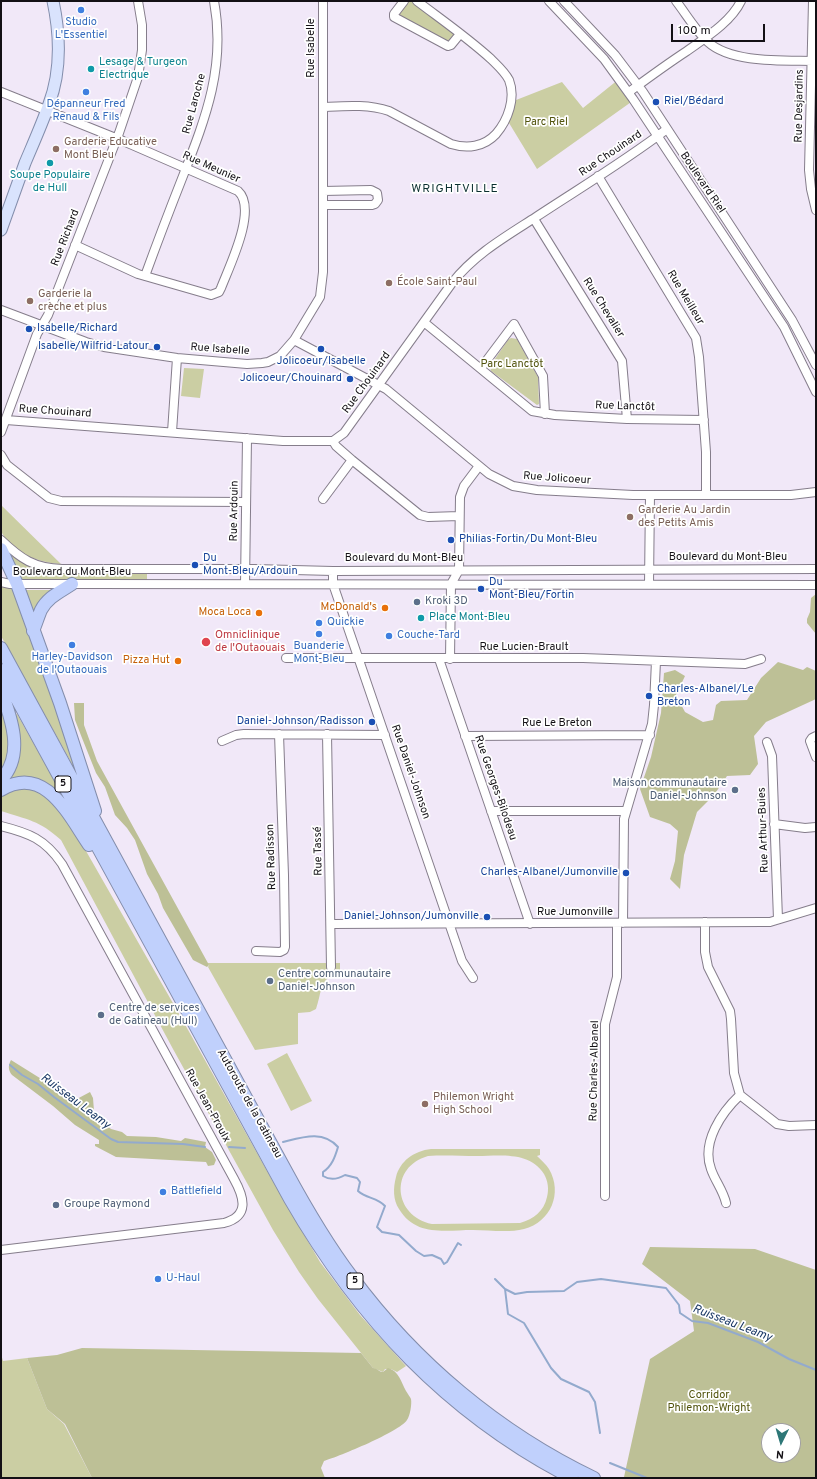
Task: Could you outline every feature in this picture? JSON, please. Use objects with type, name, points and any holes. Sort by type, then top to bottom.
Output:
[{"type":"highway","points":[[1,549],[17,584],[62,710],[106,842]]},
{"type":"highway","points":[[33,631],[46,602],[53,595],[72,584]]},
{"type":"highway","name":"Autoroute de la Gatineau","points":[[1,648],[307,1209],[330,1246],[357,1284],[379,1312],[407,1343],[438,1373],[464,1395],[498,1421],[534,1445],[594,1478]]},
{"type":"highway","name":"Autoroute de la Gatineau","points":[[1,670],[290,1199],[321,1250],[345,1285],[394,1344],[444,1391],[504,1438],[572,1478]]},
{"type":"highway","points":[[1,690],[11,721],[14,744],[12,763],[1,780]]},
{"type":"highway","points":[[1,790],[14,785],[27,783],[41,786],[51,793],[62,806],[125,898]]},
{"type":"main road","points":[[1,230],[54,88],[58,54],[56,20],[53,1]]},
{"type":"street","name":"Rue Richard","points":[[1,432],[37,334],[75,245],[117,138],[138,77],[142,60],[142,25],[138,1]]},
{"type":"street","name":"Rue Laroche","points":[[145,276],[187,168],[211,98],[215,76],[218,36],[214,1]]},
{"type":"street","name":"Rue Isabelle","points":[[1,310],[95,345],[177,358],[247,364],[268,362],[280,356],[294,340],[314,308],[322,290],[323,1]]},
{"type":"street","points":[[404,1],[394,14],[394,17],[448,46],[460,34]]},
{"type":"street","points":[[323,107],[363,106],[380,108],[389,111],[451,144],[458,146],[473,146],[487,141],[500,129],[506,118],[511,102],[508,79],[476,46],[417,1]]},
{"type":"street","name":"Boulevard Riel","points":[[549,1],[604,60],[629,92],[784,327],[816,392]]},
{"type":"street","name":"Boulevard Riel","points":[[564,1],[615,55],[639,85],[782,304],[799,332],[816,365]]},
{"type":"street","points":[[676,1],[713,46],[739,56],[766,60],[814,61]]},
{"type":"street","points":[[629,92],[705,38],[733,14],[741,1]]},
{"type":"street","name":"Rue Desjardins","points":[[813,1],[814,61],[809,170],[811,189],[816,210]]},
{"type":"street","name":"Rue Meunier","points":[[1,92],[117,138],[187,168],[238,191],[243,196],[244,214],[241,236],[221,288],[215,294],[206,294],[145,276],[75,245]]},
{"type":"street","name":"Rue Chouinard","points":[[6,420],[283,441],[333,441],[344,433],[425,323],[452,283],[471,262],[498,241],[667,129]]},
{"type":"street","name":"Rue Meilleur","points":[[598,176],[696,338],[704,420],[706,495]]},
{"type":"street","points":[[323,191],[371,190],[377,193],[378,200],[377,203],[372,205],[323,205]]},
{"type":"street","name":"Rue Chevalier","points":[[534,218],[622,361],[627,419]]},
{"type":"street","points":[[773,310],[782,304]]},
{"type":"street","name":"Rue Lanctôt","points":[[425,323],[532,411],[545,414],[627,419],[704,420]]},
{"type":"street","points":[[481,368],[514,324],[543,376],[545,414]]},
{"type":"street","name":"Rue Jolicoeur","points":[[294,340],[379,385],[479,466],[500,480],[519,488],[650,495],[791,495],[816,492]]},
{"type":"street","points":[[172,432],[177,358]]},
{"type":"street","name":"Rue Ardouin","points":[[245,584],[247,438]]},
{"type":"street","points":[[333,441],[336,446],[352,460],[420,515],[428,517],[459,516]]},
{"type":"street","points":[[1,455],[8,465],[49,498],[54,500],[246,502]]},
{"type":"street","points":[[323,499],[352,460]]},
{"type":"street","points":[[450,659],[451,584],[459,570],[459,516],[461,492],[479,466]]},
{"type":"street","points":[[649,585],[650,495]]},
{"type":"street","name":"Boulevard du Mont-Bleu","points":[[1,540],[22,558],[35,565],[46,568],[70,569],[245,569],[333,571],[816,569]]},
{"type":"street","points":[[377,570],[377,584]]},
{"type":"street","name":"Rue Daniel-Johnson","points":[[333,571],[333,584],[462,961],[473,978]]},
{"type":"street","name":"Boulevard du Mont-Bleu","points":[[1,582],[17,584],[816,584]]},
{"type":"street","name":"Rue Lucien-Brault","points":[[286,658],[583,658],[745,664],[761,659]]},
{"type":"street","name":"Rue Georges-Bilodeau","points":[[439,659],[530,924]]},
{"type":"street","name":"Rue Charles-Albanel","points":[[605,1196],[605,1024],[618,977],[623,831],[626,811],[650,735],[654,705],[656,661]]},
{"type":"street","name":"Rue Radisson","points":[[256,951],[280,952],[284,950],[285,947],[279,734]]},
{"type":"street","name":"Rue Tassé","points":[[327,734],[331,967]]},
{"type":"street","points":[[222,741],[236,735],[385,735]]},
{"type":"street","name":"Rue Le Breton","points":[[465,736],[650,735]]},
{"type":"street","points":[[816,736],[810,741],[816,757]]},
{"type":"street","name":"Rue Arthur-Buies","points":[[767,742],[772,756],[778,919]]},
{"type":"street","points":[[491,811],[626,811]]},
{"type":"street","points":[[774,824],[805,828],[816,827]]},
{"type":"street","name":"Rue Jean-Proulx","points":[[1,826],[26,833],[42,841],[62,864],[242,1194],[243,1204],[238,1216],[231,1221],[224,1223],[1,1250]]},
{"type":"street","name":"Rue Jumonville","points":[[331,924],[763,922],[816,908]]},
{"type":"street","points":[[705,922],[705,952],[708,967],[730,1011],[734,1072],[740,1095],[777,1124],[789,1126],[816,1125]]},
{"type":"street","points":[[726,1203],[724,1193],[710,1168],[708,1153],[709,1145],[722,1115],[740,1095]]},
{"type":"green space","points":[[404,1],[417,1],[460,34],[451,45],[394,17]]},
{"type":"green space","name":"Parc Riel","points":[[619,79],[634,100],[537,169],[506,118],[511,102],[562,82],[583,108]]},
{"type":"green space","name":"Parc Lanctôt","points":[[511,338],[517,339],[538,377],[539,404],[537,405],[491,371],[490,366]]},
{"type":"green space","points":[[184,368],[204,369],[200,398],[181,396]]},
{"type":"green space","points":[[1,505],[61,564],[44,562],[27,556],[12,546],[1,531]]},
{"type":"green space","points":[[11,554],[29,566],[47,572],[147,573],[147,580],[19,580],[8,555]]},
{"type":"green space","points":[[1,587],[14,588],[36,646],[77,773],[1,636]]},
{"type":"green space","points":[[22,590],[55,590],[35,618]]},
{"type":"green space","points":[[816,594],[816,634],[807,623],[807,619],[810,612],[811,598]]},
{"type":"green space","points":[[778,662],[803,670],[807,667],[816,671],[816,699],[766,722],[754,736],[758,764],[750,775],[727,776],[714,795],[697,812],[684,855],[680,889],[670,879],[675,861],[678,831],[670,824],[650,817],[640,789],[651,757],[661,713],[664,673],[675,670],[685,676],[676,695],[685,712],[703,722],[713,720],[716,705],[721,701],[747,700],[761,678]]},
{"type":"green space","points":[[74,703],[84,703],[84,725],[97,761],[209,965],[207,967],[193,960],[163,908],[158,894],[147,874],[135,840],[127,828],[115,815],[105,787],[96,773],[75,720]]},
{"type":"green space","points":[[1,707],[9,735],[8,761],[1,773]]},
{"type":"green space","points":[[17,714],[58,787],[54,790],[6,780],[13,716]]},
{"type":"green space","points":[[30,788],[45,794],[60,811],[82,844],[320,1262],[360,1315],[406,1366],[397,1372],[391,1369],[385,1369],[383,1372],[373,1368],[318,1299],[299,1272],[273,1230],[173,1049],[61,840],[39,824],[1,811],[1,797],[8,793]]},
{"type":"green space","points":[[207,963],[340,963],[340,972],[328,978],[322,986],[316,1009],[310,1012],[298,1013],[298,1044],[255,1050]]},
{"type":"green space","points":[[287,1053],[312,1101],[291,1111],[267,1064]]},
{"type":"green space","points":[[11,1060],[75,1100],[90,1092],[93,1098],[94,1111],[101,1120],[111,1129],[122,1132],[127,1136],[156,1137],[181,1141],[185,1138],[206,1142],[205,1147],[212,1152],[216,1160],[214,1165],[208,1166],[206,1162],[116,1157],[95,1146],[95,1144],[99,1144],[99,1140],[75,1125],[53,1106],[12,1075],[9,1068]]},
{"type":"green space","points":[[540,1149],[540,1155],[537,1156],[548,1167],[553,1178],[555,1188],[552,1205],[541,1220],[524,1229],[505,1231],[442,1231],[423,1228],[406,1218],[399,1209],[395,1198],[394,1185],[398,1171],[404,1162],[419,1152],[425,1150]],"holes":[[[428,1156],[514,1156],[530,1161],[538,1167],[546,1179],[548,1185],[546,1202],[538,1214],[520,1223],[432,1224],[419,1219],[409,1212],[403,1202],[401,1191],[402,1180],[407,1170],[415,1162]]]},
{"type":"green space","name":"Corridor Philemon-Wright","points":[[650,1247],[755,1249],[816,1270],[816,1478],[624,1477],[650,1359],[694,1331],[690,1301],[642,1264]]},
{"type":"green space","points":[[82,1348],[361,1353],[373,1368],[383,1372],[388,1368],[392,1369],[397,1374],[411,1399],[409,1416],[402,1425],[393,1431],[355,1449],[324,1461],[321,1468],[325,1478],[92,1478],[65,1424],[47,1409],[27,1358],[57,1355]]},
{"type":"green space","points":[[1,1354],[3,1361],[27,1358],[47,1409],[64,1424],[92,1478],[1,1478]]},
{"type":"waterway","name":"Ruisseau Leamy","points":[[10,1065],[22,1075],[38,1084],[111,1139],[118,1142],[183,1144],[205,1147]]},
{"type":"waterway","name":"Ruisseau Leamy","points":[[283,1142],[312,1136],[326,1138],[338,1147],[331,1164],[323,1172],[323,1176],[332,1179],[345,1175],[357,1178],[360,1182],[358,1191],[361,1194],[379,1201],[385,1206],[377,1227],[382,1232],[399,1235],[416,1251],[424,1256],[432,1255],[441,1259],[444,1264],[447,1262],[458,1243],[461,1245]]},
{"type":"waterway","name":"Ruisseau Leamy","points":[[229,1147],[245,1148]]},
{"type":"waterway","name":"Ruisseau Leamy","points":[[495,1279],[505,1289],[515,1294],[527,1292],[564,1291],[577,1282],[601,1279],[666,1288],[679,1305],[680,1313],[692,1321],[708,1323],[758,1342],[789,1359],[816,1370]]},
{"type":"waterway","points":[[505,1289],[508,1314],[524,1323],[551,1368],[561,1379],[589,1392],[595,1402],[600,1433]]},
{"type":"waterway","points":[[610,1463],[647,1478]]},
{"type":"place","name":"Studio L'Essentiel","points":[[81,10]]},
{"type":"place","name":"Lesage & Turgeon Electrique","points":[[91,69]]},
{"type":"place","name":"Dépanneur Fred Renaud & Fils","points":[[86,92]]},
{"type":"place","name":"Riel/Bédard","points":[[656,102]]},
{"type":"place","name":"Garderie Educative Mont Bleu","points":[[56,149]]},
{"type":"place","name":"Soupe Populaire de Hull","points":[[50,163]]},
{"type":"place","name":"École Saint-Paul","points":[[389,283]]},
{"type":"place","name":"Garderie la crèche et plus","points":[[30,301]]},
{"type":"place","name":"Isabelle/Richard","points":[[29,329]]},
{"type":"place","name":"Isabelle/Wilfrid-Latour","points":[[157,347]]},
{"type":"place","name":"Jolicoeur/Isabelle","points":[[321,349]]},
{"type":"place","name":"Jolicoeur/Chouinard","points":[[350,379]]},
{"type":"place","name":"Garderie Au Jardin des Petits Amis","points":[[630,517]]},
{"type":"place","name":"Philias-Fortin/Du Mont-Bleu","points":[[451,540]]},
{"type":"place","name":"Du Mont-Bleu/Ardouin","points":[[195,565]]},
{"type":"place","name":"Du Mont-Bleu/Fortin","points":[[481,589]]},
{"type":"place","name":"Kroki 3D","points":[[417,602]]},
{"type":"place","name":"McDonald's","points":[[385,608]]},
{"type":"place","name":"Moca Loca","points":[[259,613]]},
{"type":"place","name":"Place Mont-Bleu","points":[[421,618]]},
{"type":"place","name":"Quickie","points":[[319,623]]},
{"type":"place","name":"Buanderie Mont-Bleu","points":[[319,634]]},
{"type":"place","name":"Couche-Tard","points":[[389,636]]},
{"type":"place","name":"Omniclinique de l'Outaouais","points":[[206,642]]},
{"type":"place","name":"Harley-Davidson de l'Outaouais","points":[[72,645]]},
{"type":"place","name":"Pizza Hut","points":[[178,661]]},
{"type":"place","name":"Charles-Albanel/Le Breton","points":[[649,696]]},
{"type":"place","name":"Daniel-Johnson/Radisson","points":[[372,722]]},
{"type":"place","name":"Maison communautaire Daniel-Johnson","points":[[735,790]]},
{"type":"place","name":"Charles-Albanel/Jumonville","points":[[626,873]]},
{"type":"place","name":"Daniel-Johnson/Jumonville","points":[[487,917]]},
{"type":"place","name":"Centre communautaire Daniel-Johnson","points":[[270,981]]},
{"type":"place","name":"Centre de services de Gatineau (Hull)","points":[[101,1015]]},
{"type":"place","name":"Philemon Wright High School","points":[[425,1104]]},
{"type":"place","name":"Battlefield","points":[[163,1192]]},
{"type":"place","name":"Groupe Raymond","points":[[56,1205]]},
{"type":"place","name":"U-Haul","points":[[158,1279]]},
{"type":"district","name":"WRIGHTVILLE","points":[[455,190]]}]
